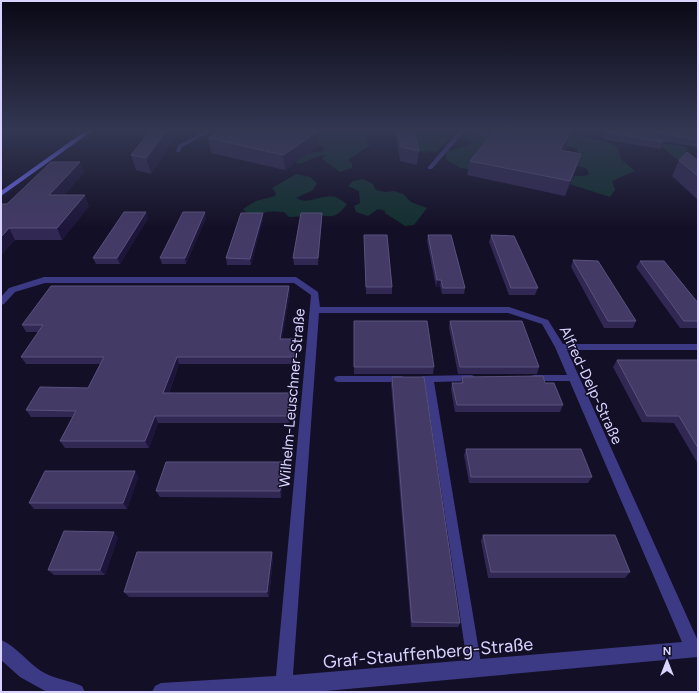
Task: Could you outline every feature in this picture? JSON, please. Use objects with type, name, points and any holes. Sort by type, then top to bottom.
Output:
[{"type":"street","points":[[1,194],[44,163]]},
{"type":"street","points":[[430,168],[434,163]]},
{"type":"street","name":"Wilhelm-Leuschner-Straße","points":[[1,302],[12,290],[44,280],[296,280],[315,294],[315,310],[284,685]]},
{"type":"street","name":"Alfred-Delp-Straße","points":[[315,310],[509,310],[545,322],[560,346],[573,378],[696,649]]},
{"type":"street","points":[[560,346],[698,347]]},
{"type":"street","points":[[1,648],[17,666],[38,680],[76,692]]},
{"type":"street","name":"Graf-Stauffenberg-Straße","points":[[161,692],[284,685],[696,649]]},
{"type":"lane","points":[[338,380],[482,378]]},
{"type":"lane","points":[[528,378],[573,378]]},
{"type":"lane","points":[[429,379],[475,669]]},
{"type":"green space","points":[[328,163],[352,163],[352,168],[340,172]]},
{"type":"green space","points":[[452,163],[477,163],[473,170],[460,168]]},
{"type":"green space","points":[[577,163],[626,163],[635,171],[612,181],[615,190],[610,197],[569,184],[571,176],[584,176],[589,174],[587,169],[577,165]]},
{"type":"green space","points":[[681,163],[687,163],[687,168]]},
{"type":"green space","points":[[296,174],[310,177],[317,183],[313,190],[296,198],[305,201],[331,196],[336,197],[347,204],[339,213],[333,216],[315,215],[289,217],[284,212],[267,212],[251,215],[243,209],[256,201],[275,196],[276,193],[272,188]]},
{"type":"green space","points":[[363,179],[373,184],[376,190],[386,192],[394,191],[403,194],[411,202],[427,208],[414,225],[405,226],[385,213],[385,211],[378,209],[368,216],[356,212],[354,206],[360,203],[359,191],[348,186],[353,181]]},
{"type":"building","points":[[50,163],[79,163],[49,195],[85,195],[57,228],[9,228],[1,237],[1,204],[7,204]]},
{"type":"building","points":[[482,163],[577,163],[570,181]]},
{"type":"building","points":[[683,163],[698,163],[698,176]]},
{"type":"building","points":[[124,212],[146,212],[117,258],[93,258]]},
{"type":"building","points":[[183,212],[205,212],[185,258],[160,258]]},
{"type":"building","points":[[241,213],[263,213],[250,259],[226,258]]},
{"type":"building","points":[[301,213],[322,213],[318,258],[293,258]]},
{"type":"building","points":[[364,235],[387,235],[392,287],[366,287]]},
{"type":"building","points":[[428,235],[451,235],[465,288],[443,288],[441,280],[437,280]]},
{"type":"building","points":[[491,235],[514,236],[538,288],[511,288]]},
{"type":"building","points":[[573,260],[598,261],[636,321],[608,321]]},
{"type":"building","points":[[640,261],[664,261],[698,303],[698,321],[684,321]]},
{"type":"building","points":[[51,286],[289,286],[280,339],[297,339],[295,357],[177,357],[163,393],[291,393],[288,416],[155,416],[145,441],[60,441],[76,411],[26,410],[40,387],[88,388],[104,357],[21,357],[43,325],[22,325]]},
{"type":"building","points":[[354,321],[427,321],[434,367],[354,367]]},
{"type":"building","points":[[450,321],[522,321],[539,367],[460,367]]},
{"type":"building","points":[[617,360],[698,360],[698,448],[679,416],[647,416]]},
{"type":"building","points":[[543,376],[545,383],[554,383],[563,405],[457,405],[452,383],[463,383],[462,377]]},
{"type":"building","points":[[392,377],[424,377],[460,623],[412,622]]},
{"type":"building","points":[[466,449],[581,449],[592,477],[471,477]]},
{"type":"building","points":[[166,462],[283,462],[280,491],[156,491]]},
{"type":"building","points":[[45,471],[135,471],[123,503],[29,503]]},
{"type":"building","points":[[64,531],[114,532],[100,570],[48,570]]},
{"type":"building","points":[[483,535],[615,535],[630,572],[491,572]]},
{"type":"building","points":[[137,552],[272,552],[267,592],[124,592]]}]
